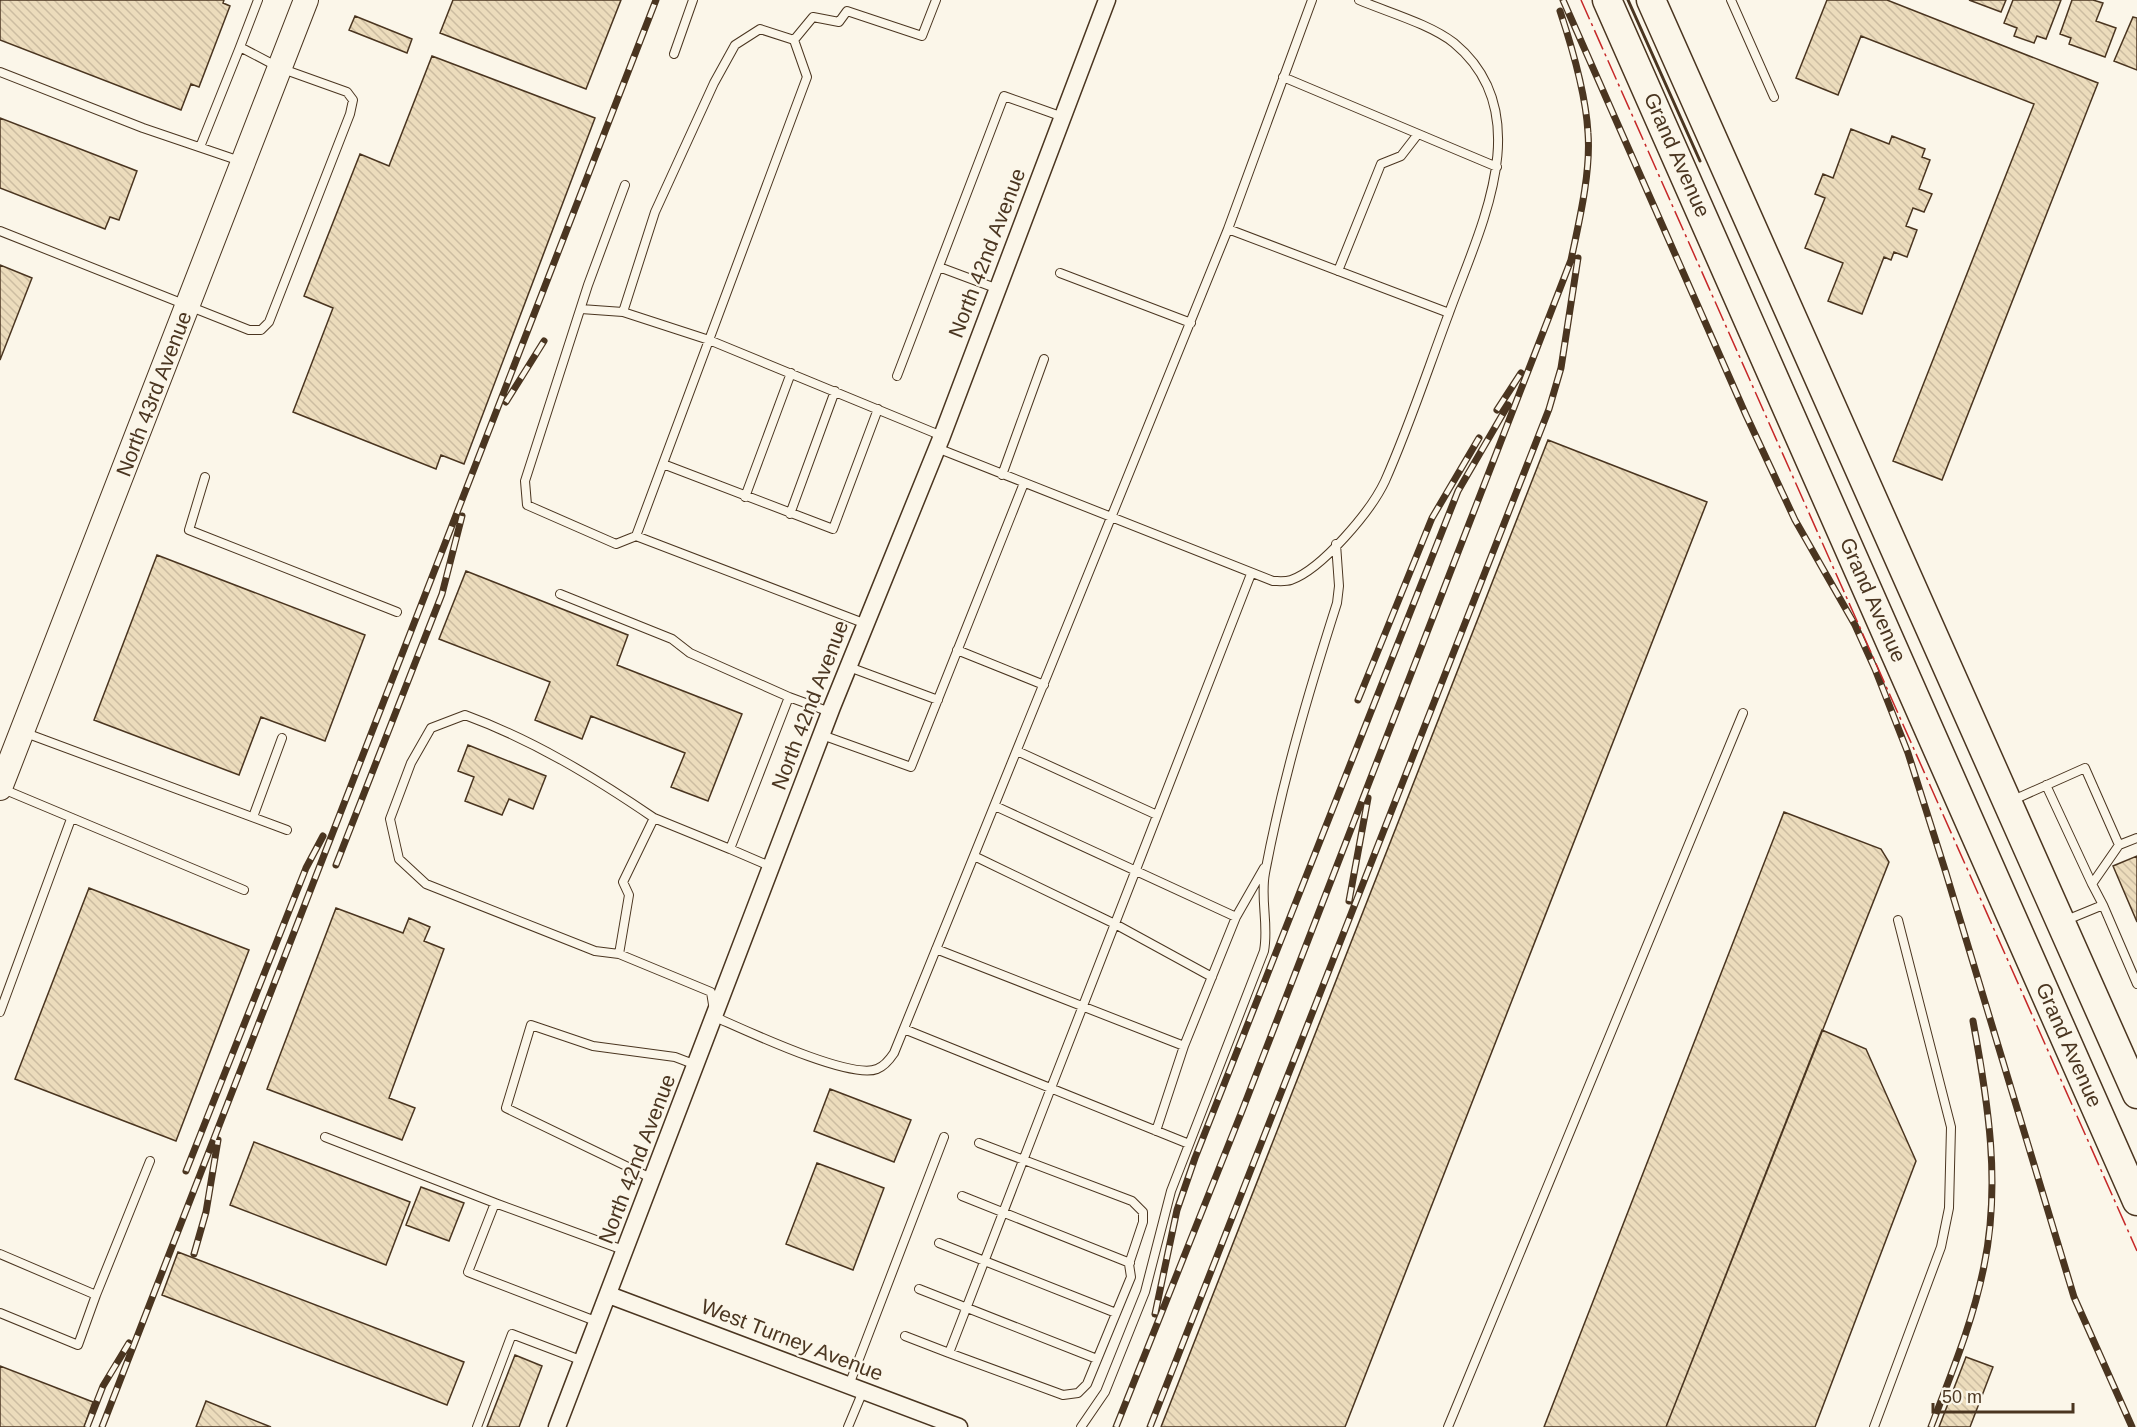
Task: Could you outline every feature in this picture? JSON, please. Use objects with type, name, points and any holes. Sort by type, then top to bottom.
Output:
[{"type":"highway","name":"Grand Avenue","points":[[1607,0],[2137,1201]]},
{"type":"highway","name":"Grand Avenue","points":[[1651,0],[2137,1094]]},
{"type":"main road","name":"North 43rd Avenue","points":[[0,788],[306,0]]},
{"type":"street","name":"North 42nd Avenue","points":[[557,1427],[830,712],[940,442],[1107,0]]},
{"type":"street","name":"West Turney Avenue","points":[[609,1295],[959,1427]]},
{"type":"lane","points":[[200,147],[258,0]]},
{"type":"lane","points":[[674,54],[693,0]]},
{"type":"lane","points":[[794,40],[813,17],[839,22],[847,11],[922,36],[936,0]]},
{"type":"lane","points":[[772,867],[654,818],[592,776],[502,729],[465,715],[431,728],[411,764],[390,819],[399,859],[426,884],[595,951],[619,954],[711,992],[715,1017],[844,1068],[860,1071],[877,1069],[887,1062],[894,1053],[904,1029],[1113,519],[1228,229],[1312,0]]},
{"type":"lane","points":[[581,309],[623,312],[709,340],[878,409],[1002,475],[1251,574],[1273,581],[1289,581],[1319,561],[1336,544],[1367,509],[1384,482],[1487,208],[1497,167],[1499,141],[1491,95],[1483,75],[1469,58],[1438,33],[1359,0]]},
{"type":"lane","points":[[1731,0],[1774,97]]},
{"type":"lane","points":[[623,312],[655,212],[714,83],[735,45],[760,29],[794,40]]},
{"type":"lane","points":[[636,536],[807,77],[794,40]]},
{"type":"lane","points":[[0,231],[249,330],[261,330],[269,322],[346,125],[353,100],[347,92],[280,68],[240,47]]},
{"type":"lane","points":[[0,72],[243,162]]},
{"type":"lane","points":[[1283,78],[1497,167]]},
{"type":"lane","points":[[897,376],[1004,96],[1063,117]]},
{"type":"lane","points":[[1338,271],[1381,164],[1401,156],[1418,134]]},
{"type":"lane","points":[[626,185],[581,309],[525,481],[527,505],[616,543],[636,536],[866,624]]},
{"type":"lane","points":[[1228,229],[1449,313]]},
{"type":"lane","points":[[939,267],[998,289]]},
{"type":"lane","points":[[1060,273],[1191,323]]},
{"type":"lane","points":[[1002,475],[1044,359]]},
{"type":"lane","points":[[745,497],[791,373]]},
{"type":"lane","points":[[789,514],[835,391]]},
{"type":"lane","points":[[663,464],[833,529],[878,409]]},
{"type":"lane","points":[[205,477],[189,530],[397,612]]},
{"type":"lane","points":[[822,735],[911,767],[1024,483]]},
{"type":"lane","points":[[1081,1427],[1105,1392],[1145,1292],[1171,1191],[1264,951],[1266,939],[1264,887],[1267,863],[1289,767],[1337,603],[1339,586],[1336,544]]},
{"type":"lane","points":[[949,1353],[1251,574]]},
{"type":"lane","points":[[560,594],[672,639],[690,653],[789,697],[830,712]]},
{"type":"lane","points":[[957,650],[1044,685]]},
{"type":"lane","points":[[849,667],[938,700]]},
{"type":"lane","points":[[730,849],[789,697]]},
{"type":"lane","points":[[1448,1427],[1743,712]]},
{"type":"lane","points":[[22,732],[287,830]]},
{"type":"lane","points":[[253,817],[282,738]]},
{"type":"lane","points":[[1017,751],[1157,815]]},
{"type":"lane","points":[[2007,802],[2085,768],[2119,845]]},
{"type":"lane","points":[[2046,785],[2103,905],[2137,984]]},
{"type":"lane","points":[[0,788],[244,890]]},
{"type":"lane","points":[[995,806],[1236,917]]},
{"type":"lane","points":[[619,954],[629,895],[623,882],[654,818]]},
{"type":"lane","points":[[0,1012],[71,819]]},
{"type":"lane","points":[[2092,885],[2119,845],[2137,838]]},
{"type":"lane","points":[[974,856],[1115,924],[1212,977]]},
{"type":"lane","points":[[1155,1131],[1184,1046],[1236,917],[1267,863]]},
{"type":"lane","points":[[2061,923],[2103,905]]},
{"type":"lane","points":[[1874,1427],[1941,1247],[1949,1208],[1951,1127],[1898,920]]},
{"type":"lane","points":[[936,949],[1184,1046]]},
{"type":"lane","points":[[653,1179],[506,1108],[531,1025],[593,1046],[675,1057],[697,1065]]},
{"type":"lane","points":[[904,1029],[1189,1144]]},
{"type":"lane","points":[[325,1137],[495,1203],[597,1238],[626,1251]]},
{"type":"lane","points":[[848,1427],[856,1388],[944,1137]]},
{"type":"lane","points":[[905,1336],[1069,1395],[1085,1387],[1131,1277],[1130,1263],[1143,1222],[1141,1208],[1132,1201],[979,1143]]},
{"type":"lane","points":[[0,1313],[78,1345],[150,1161]]},
{"type":"lane","points":[[962,1197],[1130,1263]]},
{"type":"lane","points":[[495,1203],[468,1272],[598,1322]]},
{"type":"lane","points":[[939,1242],[1116,1313]]},
{"type":"lane","points":[[0,1254],[96,1295]]},
{"type":"lane","points":[[919,1290],[1098,1359]]},
{"type":"lane","points":[[477,1427],[512,1334],[584,1361]]},
{"type":"building","points":[[0,0],[224,0],[223,3],[230,6],[199,87],[191,84],[181,110],[0,40]]},
{"type":"building","points":[[453,0],[621,0],[586,89],[440,33]]},
{"type":"building","points":[[1827,0],[1887,0],[2098,83],[1942,480],[1893,461],[2034,104],[1861,36],[1838,95],[1796,78]]},
{"type":"building","points":[[1969,0],[2006,0],[2001,12]]},
{"type":"building","points":[[2013,0],[2061,0],[2046,39],[2037,36],[2034,43],[2014,36],[2017,28],[2004,23]]},
{"type":"building","points":[[2072,0],[2093,0],[2103,3],[2096,21],[2116,28],[2105,57],[2069,44],[2071,38],[2060,34]]},
{"type":"building","points":[[355,16],[412,39],[407,53],[349,30]]},
{"type":"building","points":[[2133,17],[2137,18],[2137,70],[2114,61]]},
{"type":"building","points":[[432,56],[595,118],[464,464],[441,455],[436,469],[293,412],[333,308],[304,296],[360,154],[389,166]]},
{"type":"building","points":[[0,118],[137,171],[119,220],[110,217],[105,229],[0,188]]},
{"type":"building","points":[[1851,129],[1889,144],[1892,136],[1925,149],[1922,157],[1930,160],[1919,189],[1932,194],[1924,212],[1913,208],[1906,226],[1917,230],[1907,257],[1894,252],[1891,260],[1884,257],[1862,314],[1828,301],[1843,263],[1805,248],[1825,198],[1815,194],[1823,174],[1833,178]]},
{"type":"building","points":[[0,265],[32,278],[0,360]]},
{"type":"building","points":[[1548,440],[1707,502],[1345,1427],[1161,1427]]},
{"type":"building","points":[[157,555],[365,635],[325,741],[261,717],[239,775],[94,720]]},
{"type":"building","points":[[466,571],[628,635],[617,665],[742,714],[708,801],[671,787],[685,753],[591,716],[582,739],[535,720],[550,682],[439,639]]},
{"type":"building","points":[[468,745],[546,776],[533,809],[509,799],[502,815],[465,801],[474,777],[458,771]]},
{"type":"building","points":[[1784,812],[1881,849],[1889,862],[1666,1427],[1544,1427]]},
{"type":"building","points":[[2137,856],[2137,922],[2113,866]]},
{"type":"building","points":[[89,888],[249,950],[176,1141],[15,1079]]},
{"type":"building","points":[[336,908],[403,933],[409,918],[430,927],[424,941],[444,949],[389,1098],[415,1108],[402,1140],[267,1089]]},
{"type":"building","points":[[1822,1030],[1866,1049],[1916,1161],[1815,1427],[1666,1427]]},
{"type":"building","points":[[830,1089],[911,1120],[894,1162],[814,1131]]},
{"type":"building","points":[[254,1142],[410,1202],[386,1265],[230,1205]]},
{"type":"building","points":[[817,1163],[884,1188],[853,1270],[786,1244]]},
{"type":"building","points":[[421,1187],[464,1203],[449,1241],[406,1225]]},
{"type":"building","points":[[178,1252],[464,1362],[447,1405],[162,1295]]},
{"type":"building","points":[[515,1355],[542,1366],[519,1427],[487,1427]]},
{"type":"building","points":[[1966,1357],[1993,1367],[1970,1427],[1939,1427]]},
{"type":"building","points":[[0,1366],[93,1402],[84,1427],[0,1427]]},
{"type":"building","points":[[206,1401],[271,1427],[196,1427]]},
{"type":"railway","points":[[102,1427],[656,0]]},
{"type":"railway","points":[[1563,0],[1746,415],[1795,520],[1855,625],[1875,669],[1908,753],[2074,1297],[2132,1427]]},
{"type":"railway","points":[[1116,1427],[1242,1111],[1571,260],[1586,180],[1588,133],[1574,56],[1560,11]]},
{"type":"railway","points":[[1150,1427],[1549,409],[1561,368],[1578,258]]},
{"type":"railway","points":[[506,402],[544,341]]},
{"type":"railway","points":[[1497,410],[1521,373]]},
{"type":"railway","points":[[1155,1314],[1177,1210],[1195,1158],[1458,491],[1508,405]]},
{"type":"railway","points":[[1358,700],[1432,518],[1479,438]]},
{"type":"railway","points":[[336,865],[442,594],[462,516]]},
{"type":"railway","points":[[1349,901],[1368,798]]},
{"type":"railway","points":[[186,1171],[306,868],[323,836]]},
{"type":"railway","points":[[1931,1427],[1974,1307],[1989,1235],[1992,1205],[1991,1143],[1973,1021]]},
{"type":"railway","points":[[194,1254],[206,1212],[218,1140]]},
{"type":"railway","points":[[87,1427],[103,1386],[129,1343]]},
{"type":"wall","points":[[1628,0],[1700,161]]},
{"type":"power","points":[[1581,0],[2137,1251]]}]
